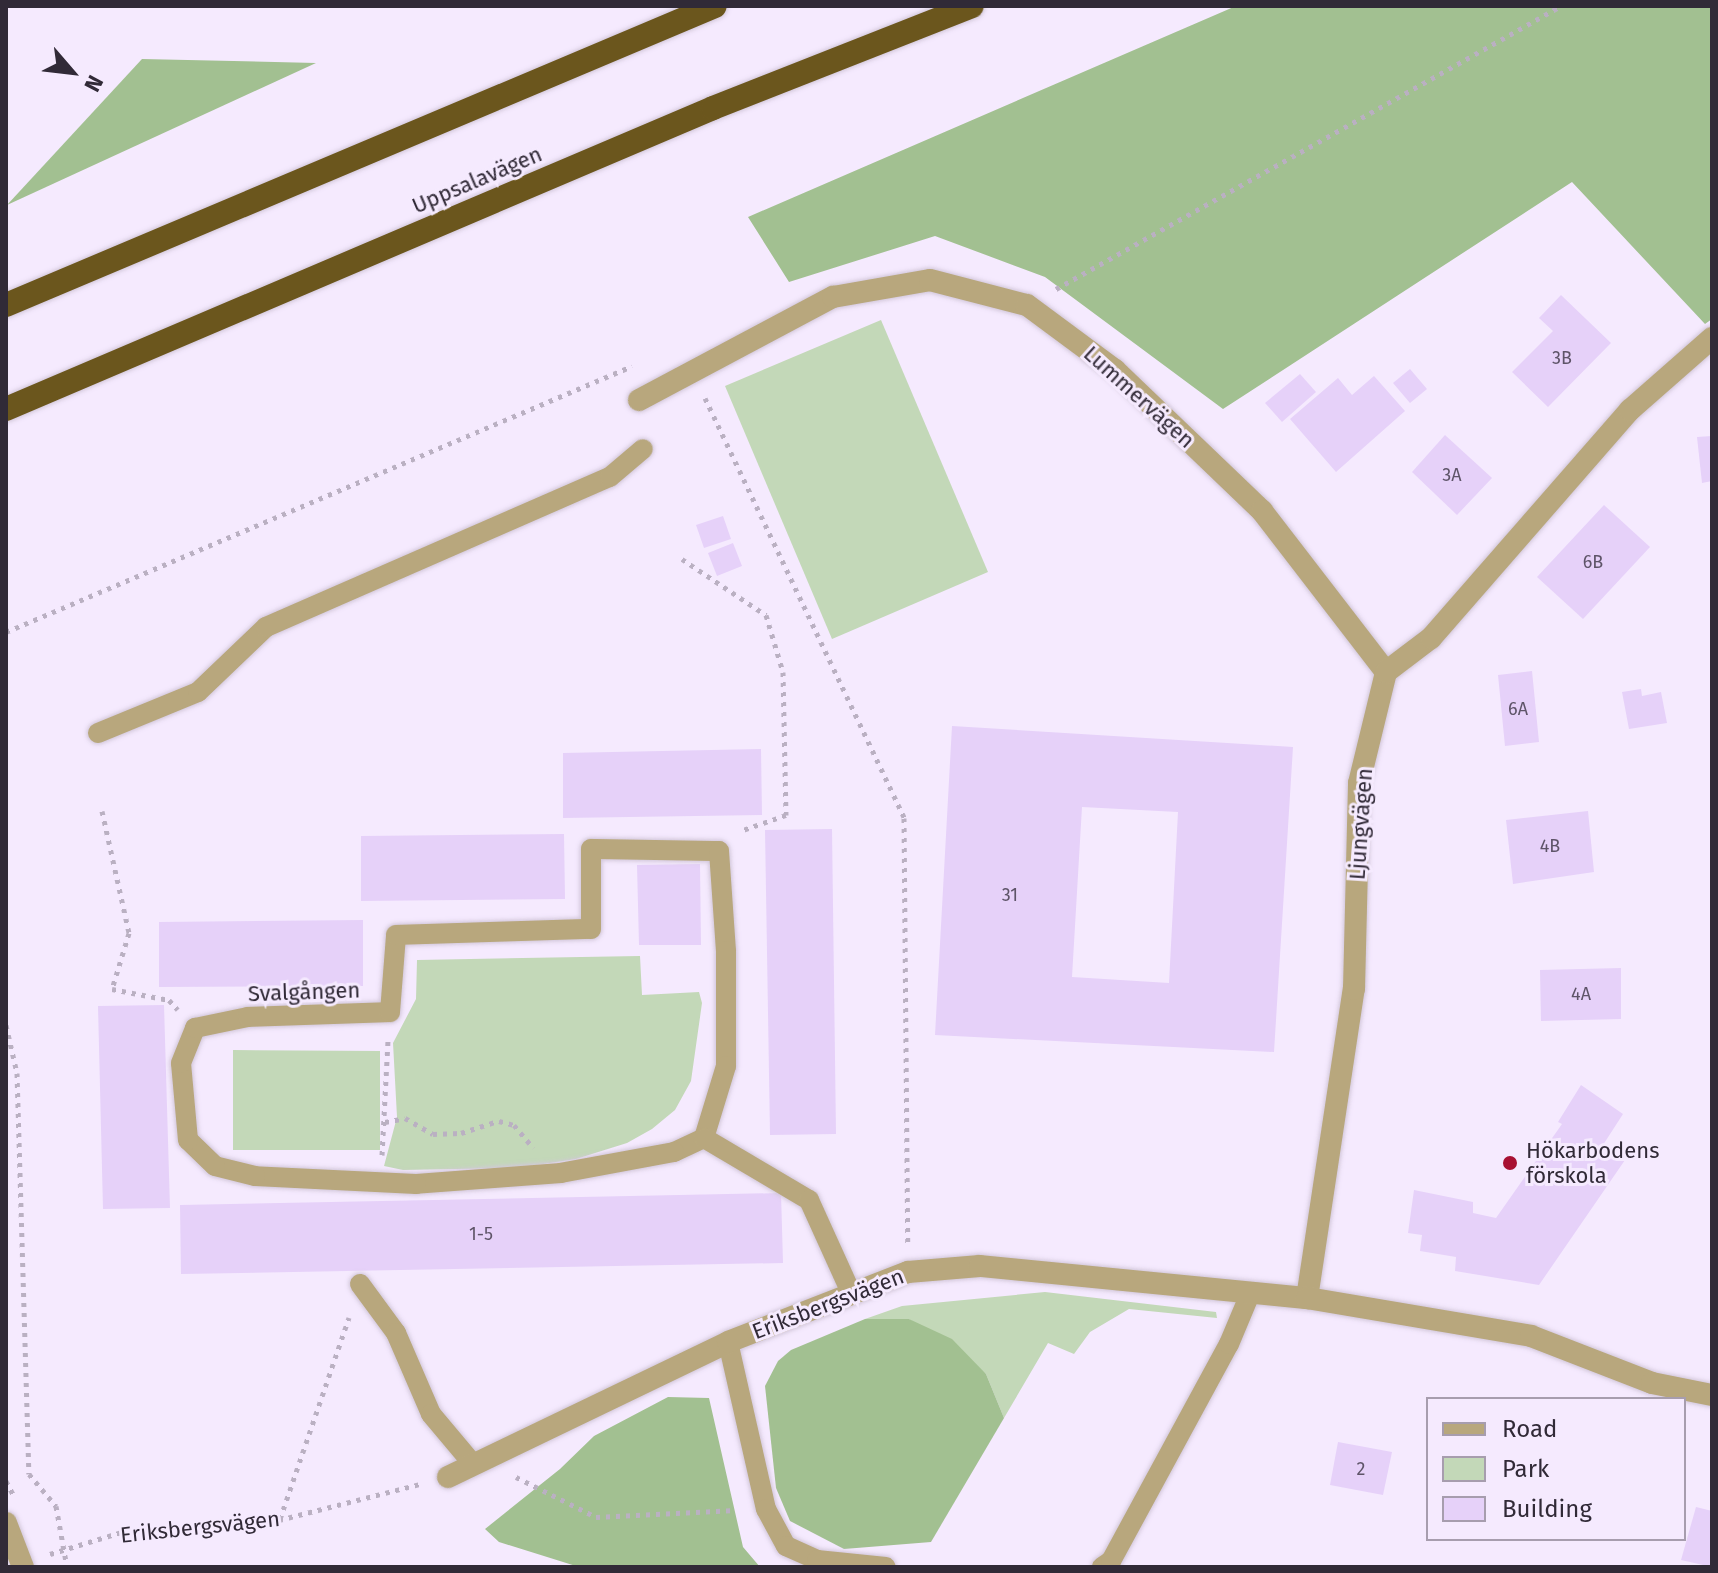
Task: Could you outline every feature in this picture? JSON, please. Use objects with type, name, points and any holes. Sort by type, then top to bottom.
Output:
[{"type":"highway","points":[[6,305],[715,6]]},
{"type":"highway","name":"Uppsalavägen","points":[[6,409],[713,108],[972,6]]},
{"type":"street","name":"Lummervägen","points":[[639,400],[691,369],[833,297],[930,280],[1027,305],[1115,370],[1262,511],[1386,672]]},
{"type":"street","points":[[1386,672],[1431,638],[1630,410],[1712,338]]},
{"type":"street","name":"Ljungvägen","points":[[1307,1298],[1354,989],[1359,783],[1386,672]]},
{"type":"street","name":"Eriksbergsvägen","points":[[448,1477],[728,1342],[908,1272],[980,1266],[1307,1298],[1531,1336],[1652,1383],[1712,1395]]},
{"type":"street","points":[[6,1523],[23,1567]]},
{"type":"lane","points":[[98,733],[198,692],[266,627],[610,477],[643,449]]},
{"type":"lane","name":"Svalgången","points":[[704,1138],[674,1152],[551,1174],[416,1184],[255,1176],[215,1166],[188,1140],[181,1063],[195,1028],[248,1017],[390,1012],[396,935],[591,929],[591,849],[719,851]]},
{"type":"lane","points":[[719,851],[726,951],[726,1066],[704,1138],[809,1200],[852,1295]]},
{"type":"lane","points":[[360,1284],[396,1333],[431,1414],[478,1462]]},
{"type":"lane","points":[[1102,1567],[1111,1561],[1229,1344],[1250,1294]]},
{"type":"lane","points":[[728,1342],[766,1509],[786,1546],[817,1560],[886,1567]]},
{"type":"path","points":[[1027,305],[1561,6]]},
{"type":"path","points":[[6,632],[635,365]]},
{"type":"path","points":[[691,369],[904,818],[908,1272]]},
{"type":"path","points":[[682,559],[766,615],[783,672],[786,815],[742,830],[719,851]]},
{"type":"path","points":[[102,811],[129,933],[112,989],[169,1000]]},
{"type":"path","points":[[375,1182],[385,1122],[390,1012]]},
{"type":"path","points":[[6,1025],[17,1073],[29,1474],[56,1506],[67,1567]]},
{"type":"path","points":[[385,1122],[405,1118],[433,1134],[461,1133],[499,1121],[522,1132],[551,1174]]},
{"type":"path","points":[[279,1520],[360,1284]]},
{"type":"path","points":[[478,1462],[596,1517],[766,1509]]},
{"type":"path","name":"Eriksbergsvägen","points":[[49,1555],[125,1531],[279,1520],[448,1477]]},
{"type":"green space","points":[[1236,6],[1712,6],[1712,319],[1705,324],[1572,182],[1223,409],[1045,277],[935,236],[789,282],[748,217]]},
{"type":"green space","points":[[142,59],[316,63],[7,205]]},
{"type":"green space","points":[[881,320],[988,572],[832,639],[725,386]]},
{"type":"green space","points":[[640,956],[642,995],[699,992],[702,1003],[691,1081],[675,1110],[652,1129],[627,1143],[576,1159],[517,1168],[403,1170],[384,1166],[397,1117],[393,1043],[416,999],[417,960]]},
{"type":"green space","points":[[233,1050],[380,1051],[380,1150],[233,1150]]},
{"type":"green space","points":[[1045,1292],[1216,1312],[1217,1318],[1129,1309],[1090,1332],[1074,1354],[1048,1343],[1004,1418],[986,1374],[909,1319],[865,1319],[902,1306]]},
{"type":"green space","points":[[865,1319],[909,1319],[952,1339],[986,1374],[1004,1418],[931,1542],[844,1549],[790,1521],[776,1488],[765,1386],[778,1361],[791,1350]]},
{"type":"green space","points":[[668,1397],[709,1398],[743,1547],[760,1567],[579,1567],[499,1542],[485,1529],[560,1469],[594,1436]]},
{"type":"building","points":[[1561,295],[1611,343],[1548,407],[1512,372],[1553,331],[1539,318]]},
{"type":"building","points":[[1410,369],[1427,389],[1410,403],[1393,383]]},
{"type":"building","points":[[1300,374],[1316,392],[1282,422],[1265,403]]},
{"type":"building","points":[[1374,376],[1405,411],[1336,472],[1290,419],[1338,378],[1352,395]]},
{"type":"building","points":[[1445,435],[1492,478],[1457,515],[1412,472]]},
{"type":"building","points":[[1712,436],[1712,481],[1702,483],[1697,437]]},
{"type":"building","points":[[1604,505],[1650,547],[1583,619],[1537,577]]},
{"type":"building","points":[[723,516],[731,539],[704,548],[696,525]]},
{"type":"building","points":[[733,543],[742,566],[717,576],[708,553]]},
{"type":"building","points":[[1532,671],[1539,742],[1505,746],[1498,675]]},
{"type":"building","points":[[1641,689],[1642,696],[1661,692],[1667,723],[1629,729],[1622,692]]},
{"type":"building","points":[[952,726],[1293,747],[1274,1052],[935,1035]],"holes":[[[1082,807],[1178,812],[1169,983],[1072,977]]]},
{"type":"building","points":[[761,749],[762,815],[563,818],[563,753]]},
{"type":"building","points":[[1588,811],[1594,872],[1513,884],[1506,820]]},
{"type":"building","points":[[832,829],[836,1134],[770,1135],[765,830]]},
{"type":"building","points":[[564,834],[565,899],[361,901],[361,836]]},
{"type":"building","points":[[700,864],[701,945],[639,945],[637,865]]},
{"type":"building","points":[[363,920],[363,986],[159,987],[159,922]]},
{"type":"building","points":[[1621,968],[1621,1019],[1541,1021],[1540,970]]},
{"type":"building","points":[[164,1005],[170,1208],[103,1209],[98,1006]]},
{"type":"building","points":[[1581,1085],[1623,1114],[1603,1145],[1625,1160],[1539,1285],[1455,1271],[1456,1257],[1420,1251],[1422,1235],[1408,1233],[1414,1190],[1473,1202],[1473,1213],[1496,1218],[1562,1124],[1558,1122]]},
{"type":"building","points":[[781,1193],[783,1263],[181,1274],[180,1205]]},
{"type":"building","points":[[1338,1442],[1392,1452],[1383,1495],[1330,1485]]},
{"type":"building","points":[[1696,1507],[1712,1511],[1712,1567],[1681,1560]]},
{"type":"place","name":"Hökarbodens förskola","points":[[1510,1163]]}]
